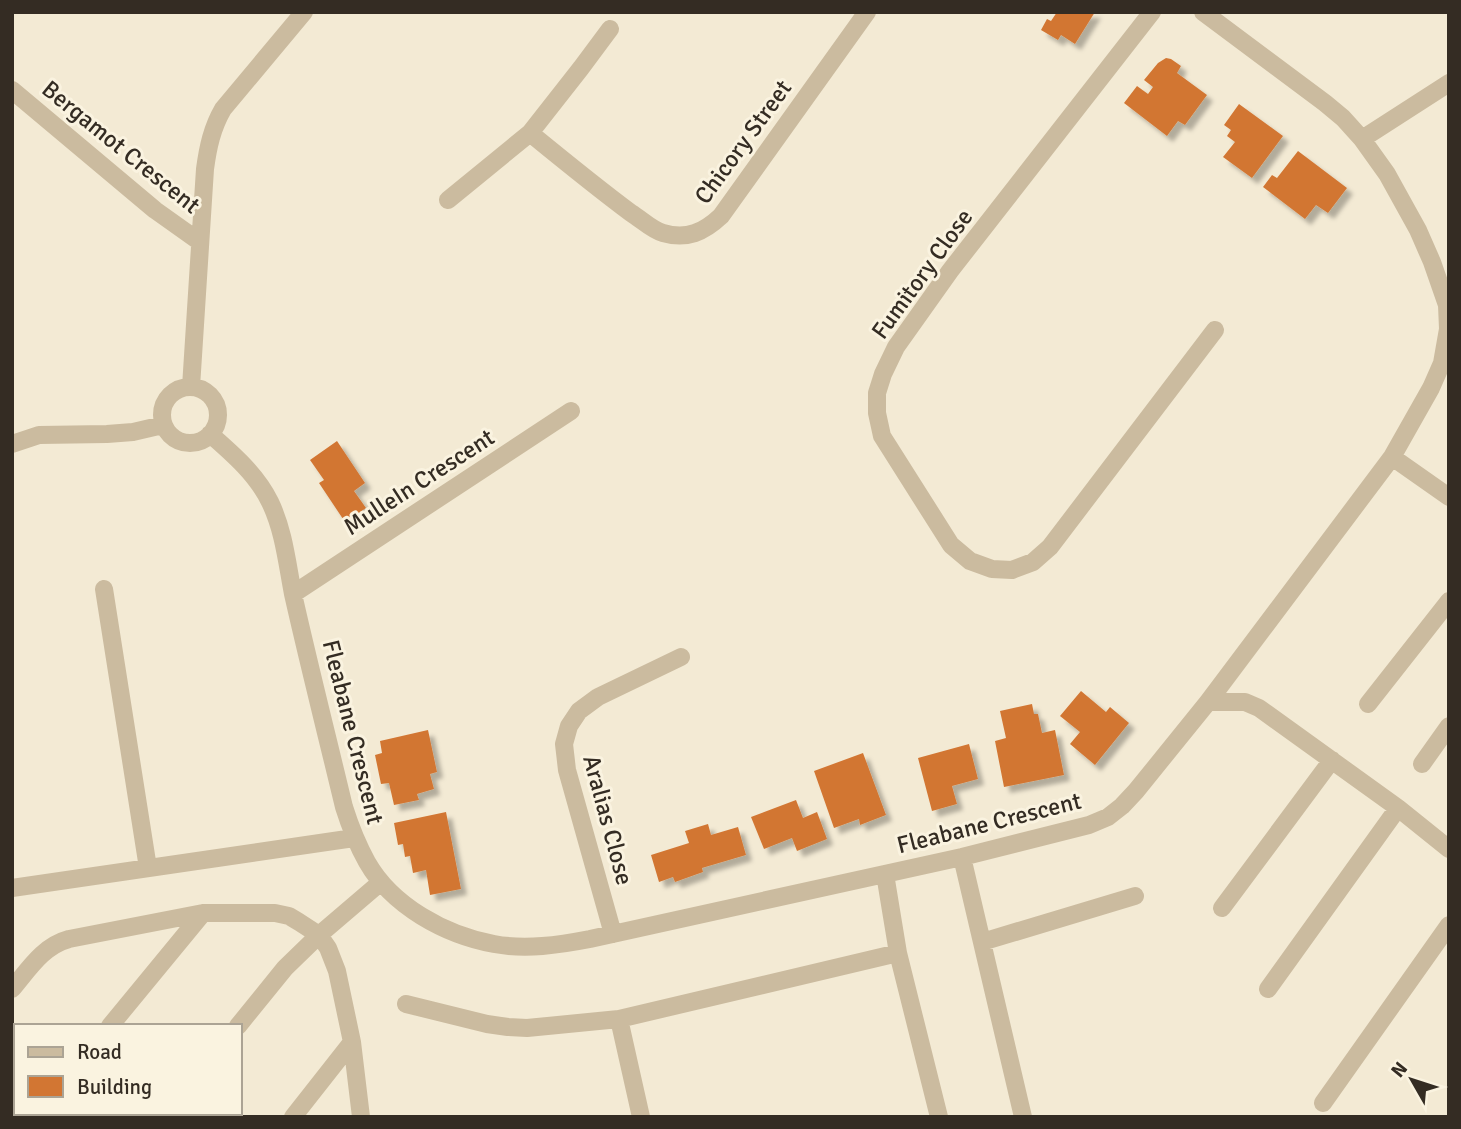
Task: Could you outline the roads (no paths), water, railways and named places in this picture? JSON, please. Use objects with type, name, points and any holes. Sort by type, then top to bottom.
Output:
[{"type":"street","points":[[191,387],[205,169],[211,136],[215,123],[234,96],[304,12]]},
{"type":"street","name":"Chicory Street","points":[[530,133],[600,190],[659,232],[674,236],[690,235],[708,228],[721,216],[867,12]]},
{"type":"street","name":"Fumitory Close","points":[[1152,12],[950,271],[895,347],[877,393],[877,413],[882,436],[951,545],[970,561],[992,569],[1012,570],[1033,562],[1050,547],[1215,330]]},
{"type":"street","name":"Fleabane Crescent","points":[[210,435],[232,453],[254,477],[276,514],[344,807],[354,838],[381,882],[405,905],[431,922],[461,936],[495,944],[555,946],[962,857],[1089,825],[1108,817],[1136,791],[1208,702],[1392,457],[1442,363],[1448,328],[1448,304],[1418,230],[1387,174],[1362,139],[1325,103],[1203,12]]},
{"type":"street","points":[[448,200],[530,133],[610,29]]},
{"type":"street","points":[[1362,139],[1449,83]]},
{"type":"street","name":"Bergamot Crescent","points":[[12,90],[136,195],[200,242]]},
{"type":"street","points":[[191,387],[204,390],[213,399],[218,411],[217,424],[210,435],[200,442],[187,444],[175,440],[163,425],[162,407],[169,396],[179,389],[191,387]]},
{"type":"street","name":"MulleIn Crescent","points":[[293,594],[570,411]]},
{"type":"street","points":[[12,444],[38,435],[120,433],[163,425]]},
{"type":"street","points":[[12,427],[38,435]]},
{"type":"street","points":[[1392,457],[1449,497]]},
{"type":"street","points":[[104,589],[148,868]]},
{"type":"street","points":[[1368,704],[1449,601]]},
{"type":"street","name":"Aralias Close","points":[[613,933],[567,770],[564,744],[569,726],[579,711],[598,697],[681,657]]},
{"type":"street","points":[[1208,702],[1245,702],[1259,708],[1398,808],[1449,849]]},
{"type":"street","points":[[1422,764],[1449,726]]},
{"type":"street","points":[[1222,908],[1332,760]]},
{"type":"street","points":[[1268,989],[1398,808]]},
{"type":"street","points":[[12,888],[354,838]]},
{"type":"street","points":[[962,857],[1023,1117]]},
{"type":"street","points":[[885,874],[898,953],[939,1117]]},
{"type":"street","points":[[240,1024],[285,968],[381,882]]},
{"type":"street","points":[[982,942],[1135,896]]},
{"type":"street","points":[[112,1024],[203,913]]},
{"type":"street","points":[[12,989],[45,950],[58,942],[203,913],[275,913],[289,916],[319,935],[328,948],[337,971],[352,1042],[361,1117]]},
{"type":"street","points":[[1323,1103],[1449,925]]},
{"type":"street","points":[[406,1004],[508,1027],[527,1028],[618,1019],[898,953]]},
{"type":"street","points":[[618,1019],[641,1117]]},
{"type":"street","points":[[293,1117],[352,1042]]}]
